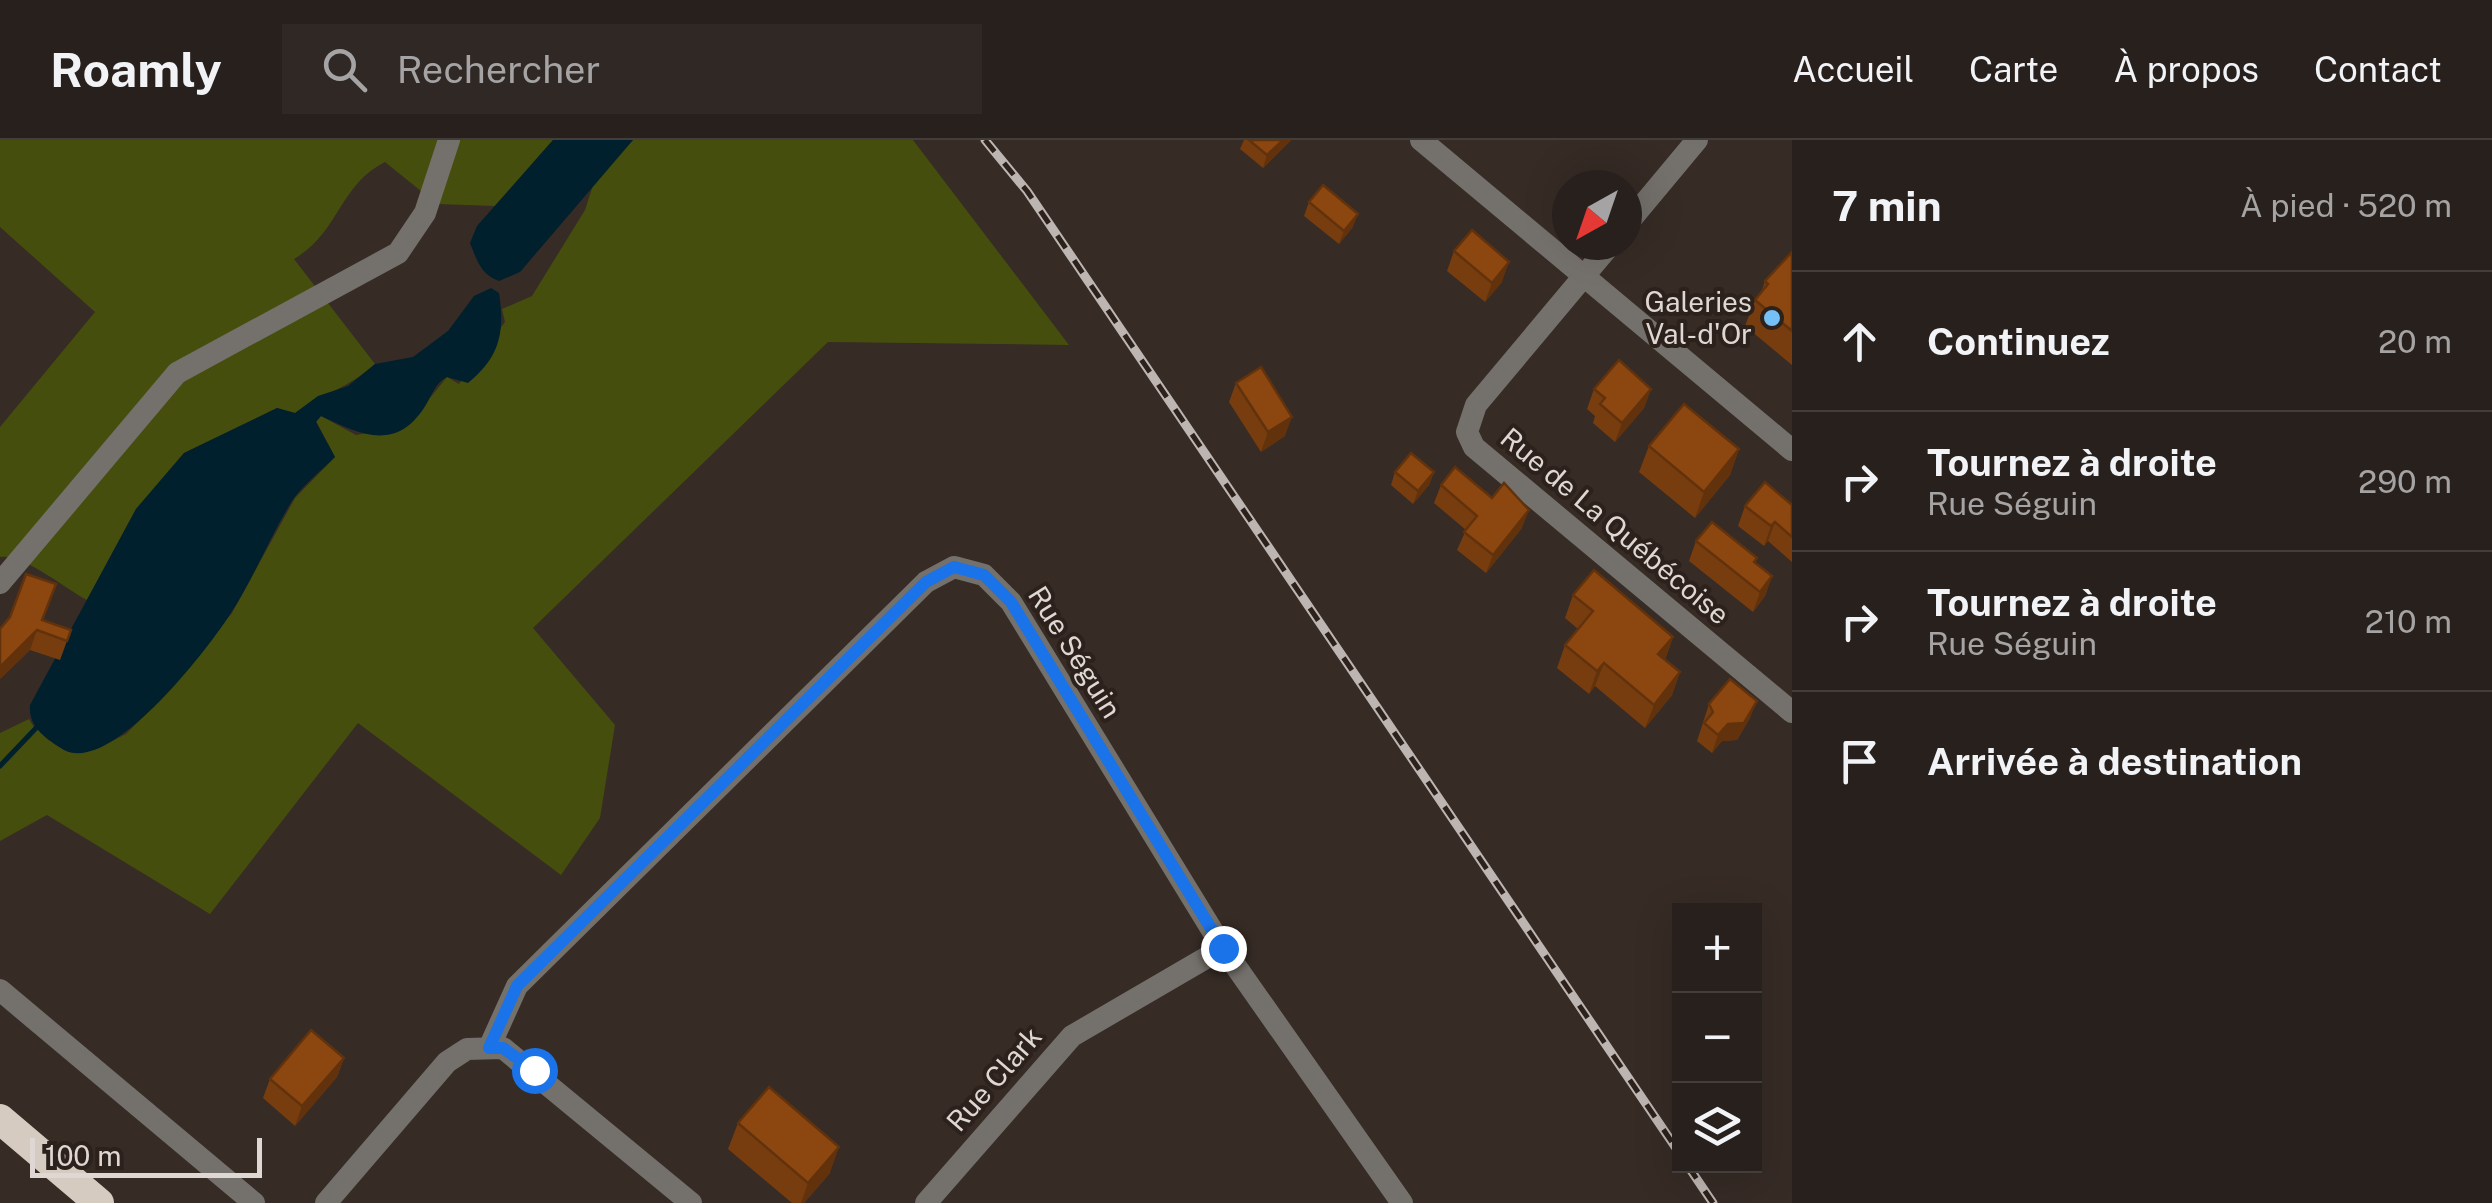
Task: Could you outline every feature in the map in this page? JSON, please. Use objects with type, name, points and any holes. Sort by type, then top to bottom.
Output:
[{"type":"highway","points":[[0,1119],[99,1203]]},
{"type":"street","points":[[0,583],[177,373],[398,253],[425,213],[449,140]]},
{"type":"street","points":[[1421,140],[1792,450]]},
{"type":"street","points":[[1642,206],[1698,140]]},
{"type":"street","points":[[1585,275],[1598,260]]},
{"type":"street","name":"Rue de La Québécoise","points":[[1585,275],[1476,404],[1468,418],[1474,447],[1792,712]]},
{"type":"street","name":"Rue Séguin","points":[[489,1048],[517,986],[926,582],[954,567],[984,575],[1011,602],[1223,948],[1402,1203]]},
{"type":"street","name":"Rue Clark","points":[[926,1203],[1072,1036],[1223,948]]},
{"type":"street","points":[[0,990],[254,1203]]},
{"type":"street","points":[[326,1203],[446,1062],[467,1049],[489,1048],[503,1048],[534,1070],[691,1203]]},
{"type":"green space","points":[[0,140],[553,140],[495,206],[437,204],[385,162],[358,183],[321,236],[294,259],[375,364],[295,413],[277,408],[184,453],[136,509],[87,600],[20,560],[0,557],[0,427],[95,312],[0,227]]},
{"type":"green space","points":[[633,140],[913,140],[1069,345],[828,342],[533,628],[615,725],[600,818],[561,875],[358,723],[210,914],[47,815],[0,841],[0,733],[29,719],[35,729],[94,750],[126,734],[232,613],[295,498],[335,457],[316,421],[321,416],[356,435],[408,425],[447,377],[459,384],[505,322],[502,309],[532,296],[585,210],[595,179]]},
{"type":"water","points":[[553,140],[633,140],[520,272],[499,281],[483,270],[470,243],[477,226]]},
{"type":"water","points":[[491,288],[499,293],[498,343],[487,363],[468,383],[447,377],[412,422],[388,435],[362,433],[321,416],[316,422],[335,457],[292,501],[229,616],[201,655],[156,705],[107,744],[84,753],[64,750],[40,732],[32,720],[30,705],[136,509],[184,453],[277,408],[295,413],[318,396],[348,386],[375,364],[413,357],[448,331],[474,296]]},
{"type":"building","points":[[1249,140],[1283,140],[1267,155]]},
{"type":"building","points":[[1323,185],[1358,214],[1344,231],[1309,202]]},
{"type":"building","points":[[1472,230],[1509,262],[1492,283],[1454,251]]},
{"type":"building","points":[[1792,252],[1792,331],[1755,300],[1768,284],[1765,281]]},
{"type":"building","points":[[1619,360],[1651,389],[1622,423],[1600,404],[1605,398],[1594,389]]},
{"type":"building","points":[[1261,367],[1292,417],[1268,432],[1236,383]]},
{"type":"building","points":[[1684,404],[1739,449],[1704,492],[1649,446]]},
{"type":"building","points":[[1411,453],[1434,472],[1418,491],[1395,472]]},
{"type":"building","points":[[1455,467],[1492,498],[1504,483],[1529,510],[1493,555],[1464,532],[1477,516],[1441,485]]},
{"type":"building","points":[[1765,482],[1792,505],[1792,537],[1775,522],[1771,526],[1745,506]]},
{"type":"building","points":[[1712,522],[1757,558],[1754,562],[1772,576],[1760,592],[1696,541]]},
{"type":"building","points":[[1594,570],[1673,637],[1658,654],[1680,672],[1654,705],[1604,663],[1597,671],[1565,645],[1593,611],[1573,595]]},
{"type":"building","points":[[26,574],[56,584],[42,620],[71,630],[67,641],[37,630],[0,667],[0,629],[10,617]]},
{"type":"building","points":[[1730,679],[1757,701],[1744,723],[1728,724],[1718,735],[1704,723],[1713,712],[1709,704]]},
{"type":"building","points":[[311,1030],[344,1058],[302,1106],[270,1079]]},
{"type":"building","points":[[769,1087],[839,1147],[808,1183],[738,1123]]},
{"type":"waterway","points":[[0,766],[38,726]]},
{"type":"railway","points":[[985,140],[1027,191],[1672,1142]]},
{"type":"railway","points":[[1693,1173],[1713,1203]]},
{"type":"place","name":"Galeries Val-d'Or","points":[[1772,318]]},
{"type":"route","points":[[534,1070],[503,1048],[489,1048],[517,986],[926,582],[954,567],[984,575],[1011,602],[1223,948]]}]
